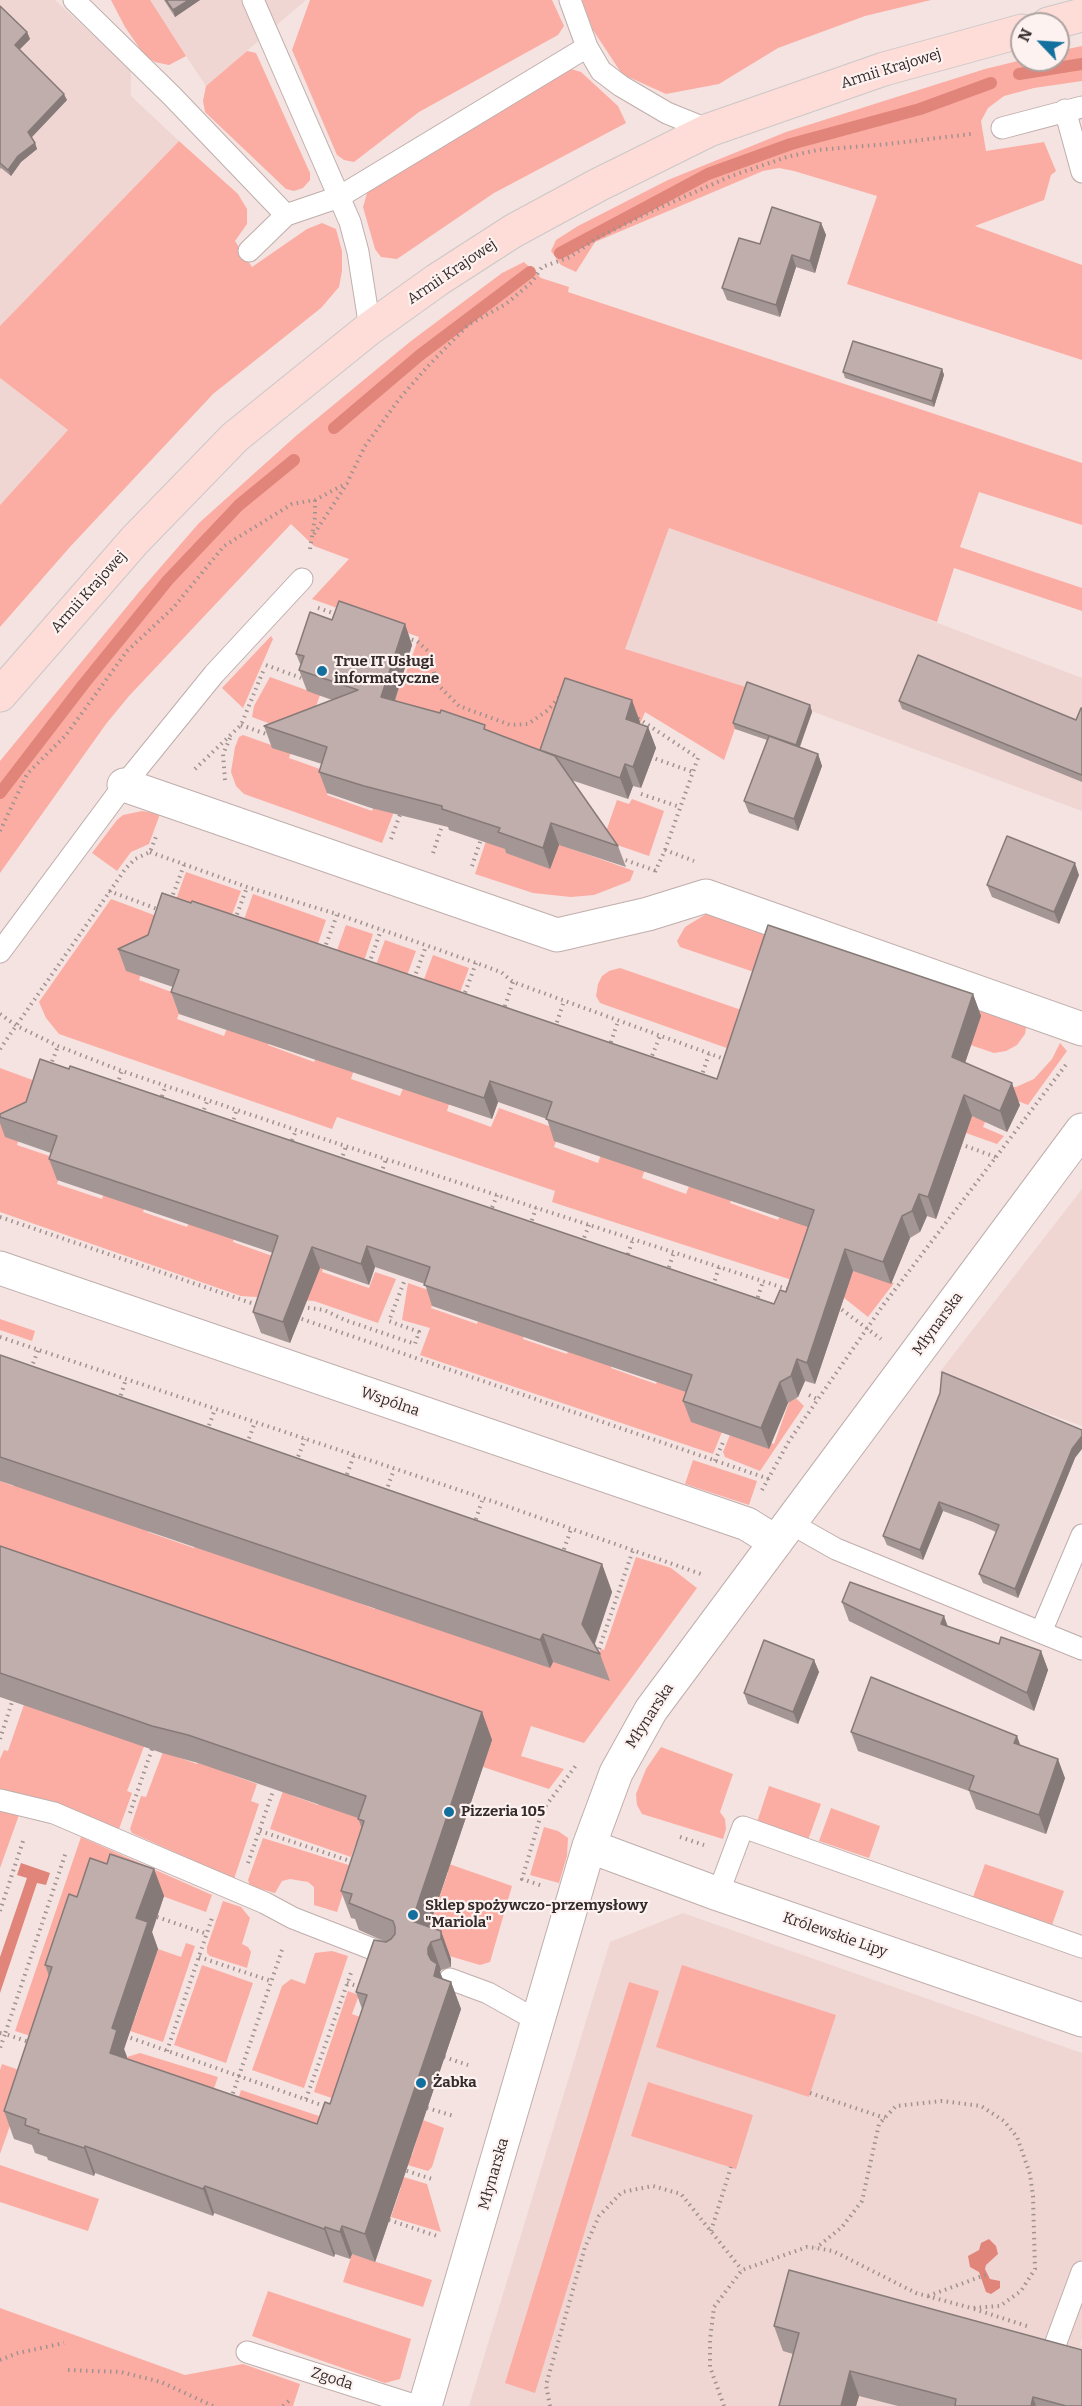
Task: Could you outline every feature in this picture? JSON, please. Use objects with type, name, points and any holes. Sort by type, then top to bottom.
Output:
[{"type":"main road","name":"Armii Krajowej","points":[[0,695],[135,540],[235,436],[370,328],[437,280],[513,231],[598,185],[710,130],[884,69],[1010,34]]},
{"type":"street","points":[[124,785],[556,935],[648,914],[706,896],[1078,1041]]},
{"type":"street","name":"Młynarska","points":[[425,2406],[589,1846],[616,1773],[651,1710],[1082,1130]]},
{"type":"street","name":"Wspólna","points":[[0,1268],[747,1524],[783,1533]]},
{"type":"street","name":"Królewskie Lipy","points":[[589,1846],[718,1894],[1082,2020]]},
{"type":"lane","points":[[253,0],[350,222],[358,252],[370,328]]},
{"type":"lane","points":[[570,0],[587,47],[601,71],[621,86],[667,113],[710,130]]},
{"type":"lane","points":[[77,2],[172,96],[286,215]]},
{"type":"lane","points":[[249,251],[286,215],[339,197],[587,47]]},
{"type":"lane","points":[[1002,128],[1073,109],[1082,172]]},
{"type":"lane","points":[[0,952],[124,785],[214,674],[297,584]]},
{"type":"lane","points":[[783,1533],[836,1549],[1082,1649]]},
{"type":"lane","points":[[1041,1632],[1082,1535]]},
{"type":"lane","points":[[0,1800],[54,1813],[293,1918],[393,1958]]},
{"type":"lane","points":[[718,1894],[743,1827],[1082,1947]]},
{"type":"lane","points":[[450,1979],[488,1993],[538,2021]]},
{"type":"lane","points":[[1057,2341],[1082,2272]]},
{"type":"lane","name":"Zgoda","points":[[247,2352],[417,2406]]},
{"type":"path","points":[[312,537],[347,483],[365,446],[400,398],[468,325],[506,304],[532,282],[542,267],[570,257],[597,238],[650,212],[731,176],[787,157],[818,150],[888,144],[1002,128]]},
{"type":"path","points":[[0,831],[27,774],[66,735],[127,651],[173,608],[224,546],[292,504],[315,500],[347,483]]},
{"type":"path","points":[[315,500],[309,548],[316,558],[312,569],[297,584],[310,605],[342,616]]},
{"type":"path","points":[[395,634],[417,641],[429,652],[437,684],[459,706],[510,725],[528,724],[548,710],[567,689]]},
{"type":"path","points":[[0,1049],[109,891],[135,859],[150,852],[170,801],[181,782],[241,725],[270,655]]},
{"type":"path","points":[[266,665],[301,678]]},
{"type":"path","points":[[628,713],[638,717],[698,758],[665,850],[656,871],[650,876]]},
{"type":"path","points":[[241,725],[280,738]]},
{"type":"path","points":[[226,787],[223,772],[224,754],[233,732]]},
{"type":"path","points":[[646,755],[693,772]]},
{"type":"path","points":[[641,794],[680,807]]},
{"type":"path","points":[[390,842],[404,805]]},
{"type":"path","points":[[432,856],[444,819]]},
{"type":"path","points":[[471,869],[484,831]]},
{"type":"path","points":[[665,850],[696,861]]},
{"type":"path","points":[[150,852],[247,887],[337,914],[477,963],[501,972],[513,982],[728,1061]]},
{"type":"path","points":[[612,855],[656,871]]},
{"type":"path","points":[[170,903],[184,864]]},
{"type":"path","points":[[233,926],[247,887]]},
{"type":"path","points":[[109,891],[166,912]]},
{"type":"path","points":[[322,957],[337,914]]},
{"type":"path","points":[[368,968],[381,930]]},
{"type":"path","points":[[411,989],[426,946]]},
{"type":"path","points":[[459,1007],[477,963]]},
{"type":"path","points":[[500,1020],[513,982]]},
{"type":"path","points":[[554,1029],[564,1001]]},
{"type":"path","points":[[0,1014],[17,1026],[58,1046],[122,1071],[794,1292]]},
{"type":"path","points":[[608,1052],[618,1021]]},
{"type":"path","points":[[647,1068],[660,1036]]},
{"type":"path","points":[[867,1328],[996,1157],[1078,1041]]},
{"type":"path","points":[[47,1077],[58,1046]]},
{"type":"path","points":[[698,1085],[710,1054]]},
{"type":"path","points":[[115,1090],[122,1071]]},
{"type":"path","points":[[159,1107],[166,1085]]},
{"type":"path","points":[[201,1118],[208,1099]]},
{"type":"path","points":[[230,1129],[237,1108]]},
{"type":"path","points":[[287,1155],[296,1130]]},
{"type":"path","points":[[952,1141],[996,1157]]},
{"type":"path","points":[[339,1168],[346,1146]]},
{"type":"path","points":[[380,1177],[386,1159]]},
{"type":"path","points":[[487,1221],[497,1195]]},
{"type":"path","points":[[529,1229],[536,1208]]},
{"type":"path","points":[[0,1217],[247,1303],[268,1308]]},
{"type":"path","points":[[582,1244],[589,1225]]},
{"type":"path","points":[[623,1268],[633,1239]]},
{"type":"path","points":[[665,1279],[674,1252]]},
{"type":"path","points":[[712,1288],[719,1267]]},
{"type":"path","points":[[754,1309],[763,1281]]},
{"type":"path","points":[[292,1307],[324,1310],[345,1320],[415,1344],[420,1332],[389,1321],[404,1282]]},
{"type":"path","points":[[836,1305],[911,1361]]},
{"type":"path","points":[[291,1316],[812,1495]]},
{"type":"path","points":[[0,1337],[483,1498],[705,1575]]},
{"type":"path","points":[[28,1377],[38,1350]]},
{"type":"path","points":[[117,1407],[126,1379]]},
{"type":"path","points":[[809,1395],[819,1400]]},
{"type":"path","points":[[204,1438],[215,1409]]},
{"type":"path","points":[[245,1451],[255,1422]]},
{"type":"path","points":[[294,1470],[304,1439]]},
{"type":"path","points":[[715,1461],[724,1440]]},
{"type":"path","points":[[343,1484],[354,1455]]},
{"type":"path","points":[[383,1499],[394,1469]]},
{"type":"path","points":[[474,1527],[483,1498]]},
{"type":"path","points":[[560,1560],[571,1529]]},
{"type":"path","points":[[599,1649],[633,1550]]},
{"type":"path","points":[[0,1739],[12,1702]]},
{"type":"path","points":[[120,1842],[152,1749]]},
{"type":"path","points":[[522,1879],[542,1811],[579,1761]]},
{"type":"path","points":[[167,2051],[207,1934],[260,1831],[273,1791]]},
{"type":"path","points":[[0,1911],[34,1809]]},
{"type":"path","points":[[0,2048],[2,2034],[76,1823]]},
{"type":"path","points":[[260,1831],[361,1865]]},
{"type":"path","points":[[674,1835],[724,1852],[738,1842]]},
{"type":"path","points":[[157,1917],[207,1934]]},
{"type":"path","points":[[229,2104],[293,1918]]},
{"type":"path","points":[[282,1950],[337,1935]]},
{"type":"path","points":[[306,2099],[360,1945]]},
{"type":"path","points":[[199,1957],[271,1981]]},
{"type":"path","points":[[347,1983],[366,1989]]},
{"type":"path","points":[[2,2034],[34,2044]]},
{"type":"path","points":[[118,2034],[336,2110]]},
{"type":"path","points":[[444,2056],[468,2065]]},
{"type":"path","points":[[810,2093],[885,2118]]},
{"type":"path","points":[[816,2248],[842,2227],[862,2201],[879,2124],[896,2106],[942,2101],[981,2106],[1004,2121],[1017,2137],[1030,2174],[1033,2196],[1035,2269],[1022,2291],[1000,2306],[971,2308]]},
{"type":"path","points":[[427,2108],[454,2116]]},
{"type":"path","points":[[710,2232],[731,2167]]},
{"type":"path","points":[[401,2169],[435,2180]]},
{"type":"path","points":[[550,2406],[546,2385],[585,2247],[599,2216],[622,2192],[653,2186],[681,2194],[742,2270]]},
{"type":"path","points":[[389,2220],[440,2237]]},
{"type":"path","points":[[724,2406],[710,2367],[714,2307],[742,2270],[807,2247],[833,2251],[916,2293],[971,2308],[1057,2341]]},
{"type":"path","points":[[927,2296],[988,2274]]},
{"type":"path","points":[[0,2360],[18,2353],[64,2343]]},
{"type":"path","points":[[68,2370],[121,2372],[161,2382],[213,2406]]},
{"type":"shaded area","points":[[0,0],[55,0],[131,70],[131,96],[179,141],[0,326]]},
{"type":"shaded area","points":[[111,0],[306,0],[206,86],[186,56],[169,65],[155,62],[125,27]]},
{"type":"shaded area","points":[[111,0],[150,0],[186,56],[169,65],[155,62],[145,56],[125,27]]},
{"type":"shaded area","points":[[310,0],[552,0],[564,26],[558,35],[419,112],[354,162],[344,160],[337,155],[292,50]]},
{"type":"shaded area","points":[[582,0],[931,0],[865,16],[778,48],[719,84],[666,94],[622,74],[593,30]]},
{"type":"shaded area","points":[[1082,46],[1082,81],[1034,88],[1004,96],[988,108],[981,121],[986,151],[1044,142],[1056,171],[1051,175],[1044,200],[975,226],[1082,265],[1082,360],[847,284],[877,196],[794,171],[779,168],[763,171],[595,242],[576,272],[561,265],[551,251],[556,240],[578,226],[668,180],[786,132],[1010,63],[1010,72],[1070,72],[1070,48]]},
{"type":"shaded area","points":[[247,51],[256,53],[310,173],[310,180],[303,188],[294,191],[286,189],[205,112],[203,101],[206,86]]},
{"type":"shaded area","points":[[571,69],[581,72],[618,106],[626,123],[494,193],[397,259],[381,257],[375,249],[363,207],[368,190],[374,184]]},
{"type":"shaded area","points":[[179,141],[238,194],[247,209],[247,224],[235,241],[252,267],[307,229],[322,223],[336,229],[342,251],[339,287],[321,308],[213,394],[69,548],[0,627],[0,505],[68,430],[0,378],[0,326]]},
{"type":"shaded area","points":[[524,262],[541,278],[569,287],[568,292],[1082,463],[1082,525],[979,492],[960,547],[1082,588],[1082,611],[954,568],[937,622],[669,528],[625,649],[749,688],[724,760],[645,712],[640,724],[561,785],[387,718],[395,679],[403,681],[419,637],[312,599],[349,559],[314,546],[291,524],[129,696],[106,724],[0,873],[0,761],[139,592],[199,523],[297,435],[411,341],[502,273]]},
{"type":"shaded area","points":[[0,378],[68,430],[0,505]]},
{"type":"shaded area","points":[[669,527],[922,617],[1082,678],[1082,811],[749,688],[624,649]]},
{"type":"shaded area","points":[[271,636],[273,639],[243,708],[222,688]]},
{"type":"shaded area","points":[[270,677],[320,695],[305,737],[252,717],[254,706]]},
{"type":"shaded area","points":[[243,735],[291,752],[289,758],[334,774],[327,795],[372,811],[379,789],[400,796],[382,843],[244,794],[236,786],[231,772],[235,747],[239,737]]},
{"type":"shaded area","points":[[632,799],[664,811],[649,856],[603,840],[617,800],[629,804]]},
{"type":"shaded area","points":[[142,811],[160,814],[149,844],[131,852],[117,871],[92,853],[117,820],[123,815]]},
{"type":"shaded area","points":[[490,829],[558,844],[634,871],[630,881],[594,895],[571,897],[533,893],[475,874]]},
{"type":"shaded area","points":[[186,872],[241,891],[225,933],[169,919]]},
{"type":"shaded area","points":[[253,894],[326,920],[312,961],[233,950]]},
{"type":"shaded area","points":[[111,899],[162,918],[139,980],[185,997],[177,1019],[224,1036],[231,1018],[272,1033],[268,1045],[314,1062],[320,1048],[357,1061],[351,1079],[400,1096],[407,1078],[452,1094],[447,1111],[491,1127],[499,1108],[560,1130],[554,1147],[598,1163],[605,1144],[648,1160],[642,1178],[686,1194],[694,1173],[736,1188],[730,1203],[778,1220],[784,1206],[825,1220],[835,1294],[552,1202],[555,1191],[337,1117],[332,1129],[59,1034],[46,1018],[39,1002]]},
{"type":"shaded area","points":[[711,911],[1027,1022],[1025,1034],[1017,1045],[1006,1051],[994,1053],[680,947],[677,941],[685,927]]},
{"type":"shaded area","points":[[346,925],[373,934],[354,991],[331,967]]},
{"type":"shaded area","points":[[385,940],[416,951],[401,992],[365,995]]},
{"type":"shaded area","points":[[433,955],[469,968],[449,1022],[417,998]]},
{"type":"shaded area","points":[[620,968],[753,1014],[999,1088],[1016,1087],[1034,1079],[1052,1059],[1060,1043],[1067,1051],[1028,1105],[997,1093],[983,1127],[1004,1136],[997,1144],[600,1003],[596,996],[602,976]]},
{"type":"shaded area","points":[[0,1068],[38,1082],[17,1145],[64,1161],[57,1184],[102,1199],[109,1181],[149,1195],[143,1212],[187,1227],[193,1212],[237,1227],[233,1242],[278,1258],[326,1257],[322,1272],[369,1288],[375,1272],[396,1279],[378,1323],[314,1301],[241,1296],[0,1212]]},
{"type":"shaded area","points":[[1082,1189],[1082,1426],[939,1373]]},
{"type":"shaded area","points":[[854,1268],[894,1283],[868,1317],[843,1297]]},
{"type":"shaded area","points":[[408,1283],[437,1293],[431,1308],[477,1324],[482,1309],[528,1325],[523,1339],[567,1354],[572,1340],[616,1355],[611,1368],[656,1384],[662,1370],[705,1385],[724,1427],[713,1454],[420,1355],[430,1328],[402,1320]]},
{"type":"shaded area","points":[[0,1319],[35,1331],[32,1341],[0,1330]]},
{"type":"shaded area","points":[[792,1394],[804,1406],[760,1471],[725,1457],[723,1452],[732,1430],[774,1444]]},
{"type":"shaded area","points":[[693,1460],[757,1481],[749,1505],[685,1484]]},
{"type":"shaded area","points":[[15,1479],[149,1526],[148,1532],[194,1548],[197,1541],[375,1609],[377,1602],[593,1673],[601,1649],[604,1650],[636,1557],[671,1568],[697,1588],[584,1743],[531,1726],[521,1756],[564,1769],[549,1789],[483,1767],[0,1570],[0,1481],[13,1486]]},
{"type":"shaded area","points":[[28,1693],[148,1736],[127,1791],[132,1793],[119,1829],[48,1801],[0,1790],[0,1759],[4,1750],[8,1751]]},
{"type":"shaded area","points":[[167,1741],[170,1754],[197,1764],[200,1757],[230,1774],[257,1784],[251,1801],[259,1804],[234,1879],[132,1833],[130,1829],[141,1796],[146,1797]]},
{"type":"shaded area","points":[[661,1747],[733,1774],[720,1812],[725,1819],[726,1829],[723,1839],[642,1814],[637,1805],[636,1794],[646,1769]]},
{"type":"shaded area","points":[[286,1782],[294,1784],[291,1795],[318,1805],[321,1797],[376,1824],[368,1846],[356,1843],[351,1857],[270,1829]]},
{"type":"shaded area","points":[[769,1786],[821,1804],[808,1840],[757,1822]]},
{"type":"shaded area","points":[[831,1808],[880,1826],[869,1858],[819,1841]]},
{"type":"shaded area","points":[[0,1810],[19,1815],[0,1868]]},
{"type":"shaded area","points":[[544,1827],[558,1831],[568,1838],[567,1856],[559,1883],[530,1875]]},
{"type":"shaded area","points":[[81,1837],[212,1895],[206,1912],[121,1881],[65,2047],[15,2031]]},
{"type":"shaded area","points":[[263,1838],[352,1866],[337,1912],[314,1905],[314,1887],[308,1882],[290,1879],[282,1881],[275,1893],[250,1886],[248,1880]]},
{"type":"shaded area","points":[[432,1858],[512,1886],[490,1962],[480,1965],[422,1948],[448,1872]]},
{"type":"shaded area","points":[[21,1863],[50,1873],[46,1885],[37,1883],[0,1993],[0,1957],[27,1878],[17,1875]]},
{"type":"shaded area","points":[[985,1864],[1064,1891],[1052,1925],[973,1897]]},
{"type":"shaded area","points":[[223,1901],[241,1907],[250,1918],[242,1944],[251,1952],[247,1968],[207,1953]]},
{"type":"shaded area","points":[[683,1913],[1082,2053],[1082,2338],[1080,2345],[1082,2346],[1082,2406],[469,2406],[610,1942]]},
{"type":"shaded area","points":[[186,1943],[195,1946],[163,2042],[121,2028],[135,2018],[158,1949],[181,1957]]},
{"type":"shaded area","points":[[332,1951],[348,1956],[304,2088],[252,2070],[282,1986],[291,1979],[305,1984],[315,1953]]},
{"type":"shaded area","points":[[202,1965],[253,1983],[226,2063],[174,2045]]},
{"type":"shaded area","points":[[682,1965],[836,2015],[809,2097],[656,2047]]},
{"type":"shaded area","points":[[629,1982],[659,1991],[535,2393],[505,2383]]},
{"type":"shaded area","points":[[348,1991],[359,1995],[352,2014],[377,2023],[358,2107],[314,2092]]},
{"type":"shaded area","points":[[140,2053],[218,2077],[206,2111],[120,2081],[127,2057]]},
{"type":"shaded area","points":[[2,2064],[36,2076],[19,2100],[0,2154],[0,2070]]},
{"type":"shaded area","points":[[648,2082],[753,2115],[736,2169],[631,2136]]},
{"type":"shaded area","points":[[241,2090],[337,2122],[335,2129],[229,2129]]},
{"type":"shaded area","points":[[423,2120],[444,2128],[432,2167],[428,2171],[391,2160],[395,2149],[412,2155]]},
{"type":"shaded area","points":[[0,2165],[99,2199],[88,2231],[0,2202]]},
{"type":"shaded area","points":[[387,2172],[427,2184],[441,2232],[391,2217],[401,2187],[384,2181]]},
{"type":"shaded area","points":[[989,2239],[996,2246],[998,2254],[986,2265],[985,2269],[990,2279],[1000,2281],[1000,2288],[991,2294],[986,2292],[979,2272],[970,2267],[968,2256],[979,2250],[981,2243]]},
{"type":"shaded area","points":[[352,2254],[432,2280],[423,2307],[343,2282]]},
{"type":"shaded area","points":[[268,2291],[411,2339],[400,2379],[385,2383],[252,2336]]},
{"type":"shaded area","points":[[0,2308],[185,2375],[243,2364],[300,2384],[293,2406],[0,2406]]},
{"type":"building","points":[[166,0],[189,0],[173,10]]},
{"type":"building","points":[[0,6],[27,32],[15,45],[64,94],[28,132],[35,143],[18,156],[8,170],[0,163]]},
{"type":"building","points":[[772,207],[821,223],[810,261],[792,255],[776,305],[722,288],[739,238],[760,244]]},
{"type":"building","points":[[853,341],[942,369],[932,401],[843,372]]},
{"type":"building","points":[[339,601],[405,624],[381,697],[440,713],[441,710],[485,725],[484,729],[555,756],[618,846],[551,823],[543,848],[498,832],[500,828],[442,809],[442,806],[319,772],[327,747],[264,726],[358,690],[299,670],[304,656],[296,654],[310,612],[332,620]]},
{"type":"building","points":[[918,655],[1076,720],[1082,708],[1082,775],[899,701]]},
{"type":"building","points":[[565,678],[632,700],[626,719],[648,727],[633,767],[625,764],[620,778],[540,750]]},
{"type":"building","points":[[747,682],[810,705],[796,745],[733,723]]},
{"type":"building","points":[[769,736],[818,754],[794,819],[744,801]]},
{"type":"building","points":[[1007,836],[1075,863],[1054,912],[987,885]]},
{"type":"building","points":[[162,893],[191,903],[192,901],[717,1079],[768,925],[973,994],[952,1057],[1012,1083],[1000,1111],[964,1095],[928,1197],[919,1194],[912,1211],[902,1216],[883,1262],[845,1249],[807,1363],[797,1359],[791,1376],[780,1382],[761,1428],[683,1401],[692,1375],[424,1285],[430,1267],[367,1246],[361,1264],[312,1247],[283,1322],[253,1312],[278,1236],[49,1159],[57,1136],[0,1117],[0,1114],[26,1102],[40,1059],[69,1069],[70,1066],[774,1304],[780,1290],[786,1292],[814,1210],[546,1119],[552,1102],[490,1081],[484,1098],[171,992],[179,970],[118,949],[148,935]]},
{"type":"building","points":[[0,1355],[602,1564],[582,1624],[600,1654],[543,1634],[540,1640],[0,1457]]},
{"type":"building","points":[[942,1372],[1082,1430],[1082,1436],[1072,1449],[1015,1589],[979,1574],[999,1525],[939,1502],[920,1550],[883,1536],[940,1393]]},
{"type":"building","points":[[0,1546],[482,1712],[412,1921],[441,1931],[441,1939],[431,1942],[428,1954],[437,1964],[434,1976],[451,1982],[365,2234],[342,2226],[340,2232],[325,2227],[324,2229],[205,2186],[203,2189],[85,2146],[84,2148],[38,2133],[39,2130],[25,2125],[26,2119],[4,2111],[52,1967],[45,1965],[69,1894],[77,1897],[90,1858],[107,1864],[110,1854],[154,1869],[136,1918],[148,1922],[112,2028],[117,2030],[110,2053],[317,2124],[325,2102],[330,2104],[367,1995],[356,1992],[374,1940],[386,1942],[391,1939],[395,1934],[395,1927],[393,1921],[349,1903],[352,1894],[341,1891],[364,1821],[358,1819],[366,1796],[188,1735],[152,1726],[0,1673]]},
{"type":"building","points":[[850,1582],[944,1616],[941,1624],[999,1644],[1001,1637],[1041,1651],[1027,1693],[842,1602]]},
{"type":"building","points":[[764,1640],[814,1660],[793,1712],[744,1693]]},
{"type":"building","points":[[871,1677],[1017,1736],[1014,1743],[1058,1759],[1039,1815],[969,1790],[974,1776],[851,1732]]},
{"type":"building","points":[[789,2270],[1082,2350],[1082,2406],[1066,2406],[1033,2397],[1031,2406],[955,2406],[956,2399],[850,2371],[841,2406],[779,2406],[799,2333],[774,2326]]},
{"type":"waterway","points":[[1019,74],[1082,64]]},
{"type":"waterway","points":[[560,253],[708,174],[791,144],[920,109],[991,83]]},
{"type":"waterway","points":[[334,428],[420,355],[530,272]]},
{"type":"waterway","points":[[0,793],[168,580],[239,505],[294,460]]},
{"type":"place","name":"True IT Usługi informatyczne","points":[[322,671]]},
{"type":"place","name":"Pizzeria 105","points":[[449,1812]]},
{"type":"place","name":"Sklep spożywczo-przemysłowy \"Mariola\"","points":[[413,1915]]},
{"type":"place","name":"Żabka","points":[[421,2083]]}]
